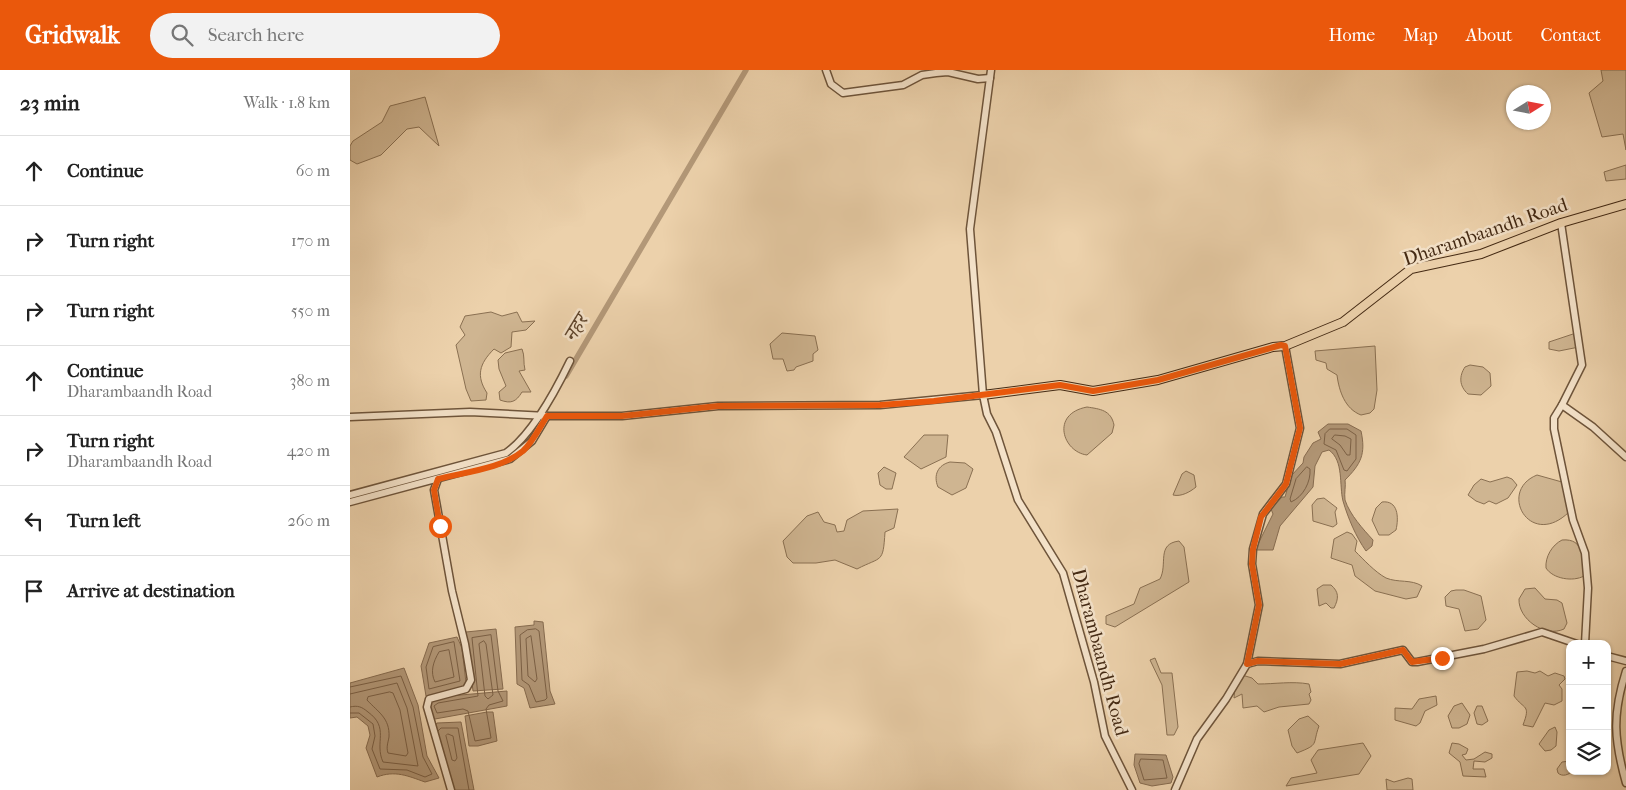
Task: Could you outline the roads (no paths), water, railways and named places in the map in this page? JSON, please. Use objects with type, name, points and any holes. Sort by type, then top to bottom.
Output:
[{"type":"main road","name":"Dharambaandh Road","points":[[983,395],[1060,385],[1093,391],[1158,380],[1272,347],[1285,346],[1343,322],[1410,269],[1481,254],[1561,223],[1626,204]]},
{"type":"street","points":[[826,70],[831,84],[843,93],[903,85],[922,75],[936,73],[948,72],[978,79],[990,78]]},
{"type":"street","points":[[350,417],[470,412],[622,416],[718,406],[880,405],[983,395],[970,229],[977,190],[991,70]]},
{"type":"street","points":[[1561,223],[1582,365],[1554,418],[1554,429],[1572,520],[1585,552],[1588,588],[1585,640]]},
{"type":"street","points":[[1175,790],[1197,739],[1238,681],[1247,664],[1259,605],[1252,564],[1253,549],[1261,517],[1286,484],[1300,428],[1285,346]]},
{"type":"street","points":[[350,502],[510,459],[523,451],[532,441],[570,361]]},
{"type":"street","name":"Dharambaandh Road","points":[[983,395],[987,414],[996,432],[1018,500],[1063,573],[1094,682],[1105,736],[1132,790]]},
{"type":"street","points":[[1562,405],[1593,427],[1626,457]]},
{"type":"street","points":[[350,495],[506,453],[544,415]]},
{"type":"street","points":[[438,479],[434,490],[452,591],[465,644],[471,680],[466,689],[428,699],[427,707],[451,790]]},
{"type":"street","points":[[1247,664],[1258,661],[1340,664],[1403,650],[1412,662],[1418,662],[1484,649],[1542,632],[1566,640]]},
{"type":"street","points":[[1611,657],[1626,661]]},
{"type":"street","points":[[1626,671],[1616,707],[1615,731],[1626,784]]},
{"type":"water","points":[[1328,424],[1348,424],[1361,431],[1363,446],[1361,458],[1355,469],[1345,480],[1345,500],[1353,516],[1373,540],[1372,546],[1366,551],[1347,514],[1343,501],[1339,467],[1337,460],[1329,450],[1322,452],[1315,466],[1313,487],[1280,526],[1273,550],[1255,550],[1273,514],[1271,509],[1282,497],[1285,497],[1291,476],[1303,463],[1304,457],[1313,443],[1321,439],[1318,432]]},
{"type":"water","points":[[534,621],[543,622],[550,691],[555,704],[530,708],[524,688],[517,684],[515,627],[534,625]]},
{"type":"water","points":[[496,629],[503,689],[473,691],[466,632]]},
{"type":"water","points":[[457,637],[462,648],[466,683],[462,687],[426,696],[421,666],[429,643]]},
{"type":"water","points":[[404,668],[418,705],[427,756],[439,778],[425,782],[396,774],[377,777],[366,748],[370,735],[368,726],[357,717],[350,718],[350,683]]},
{"type":"water","points":[[507,691],[507,706],[435,719],[432,717],[428,703],[449,696]]},
{"type":"water","points":[[493,712],[497,741],[478,746],[469,746],[465,716]]},
{"type":"water","points":[[461,722],[474,790],[452,790],[433,729],[437,723]]},
{"type":"water","points":[[1135,754],[1166,755],[1173,777],[1171,783],[1152,786],[1140,783],[1134,765]]},
{"type":"waterway","name":"नहर","points":[[566,376],[746,70]]},
{"type":"waterway","name":"नहर","points":[[509,453],[519,448],[532,431]]},
{"type":"waterway","name":"नहर","points":[[442,473],[484,462]]}]
